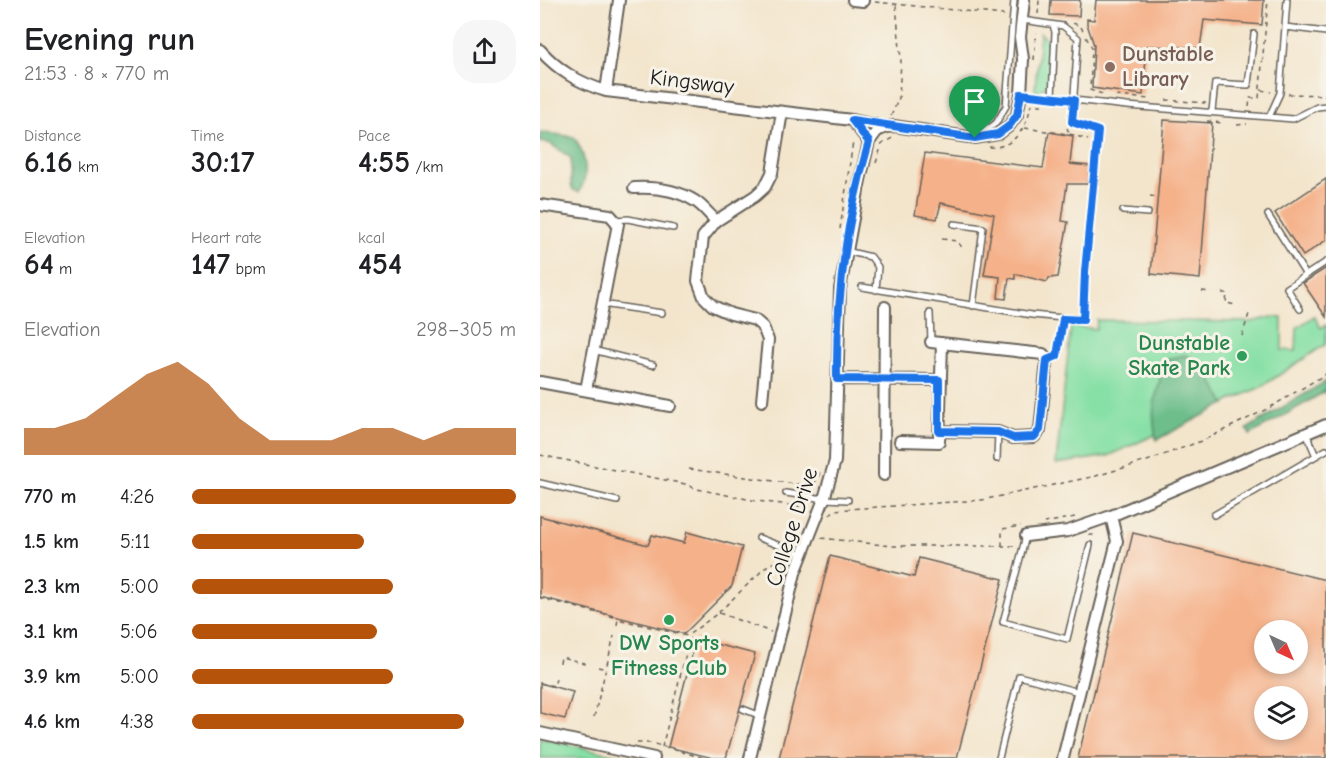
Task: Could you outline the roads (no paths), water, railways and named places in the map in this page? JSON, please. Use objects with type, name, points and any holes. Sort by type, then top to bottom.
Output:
[{"type":"street","points":[[606,92],[619,0]]},
{"type":"street","points":[[852,120],[869,142],[876,131],[887,123],[975,138],[998,134],[1009,126],[1017,115],[1021,94],[1023,58],[1020,37],[1024,0]]},
{"type":"street","name":"Kingsway","points":[[540,50],[555,67],[584,84],[606,92],[887,123]]},
{"type":"street","points":[[762,401],[768,340],[763,327],[755,320],[731,314],[713,306],[704,297],[698,281],[703,237],[716,221],[765,187],[772,173],[782,112]]},
{"type":"street","name":"College Drive","points":[[750,758],[795,573],[824,499],[835,460],[840,289],[869,142]]},
{"type":"street","points":[[634,188],[650,187],[674,192],[695,201],[716,221]]},
{"type":"street","points":[[540,205],[610,215],[618,224],[586,390]]},
{"type":"street","points":[[884,475],[885,307]]},
{"type":"street","points":[[900,441],[939,442],[939,431],[939,380],[936,343],[1042,354],[1047,360],[1040,430],[1034,437],[1013,438],[998,432],[939,431]]},
{"type":"street","points":[[837,379],[939,380]]},
{"type":"street","points":[[540,382],[669,406]]},
{"type":"street","points":[[1026,536],[1068,531],[1111,516],[1326,425]]},
{"type":"street","points":[[1063,758],[1117,541],[1111,516]]},
{"type":"street","points":[[540,733],[654,758]]},
{"type":"lane","points":[[975,138],[996,123],[1006,105],[1014,0]]},
{"type":"lane","points":[[1269,117],[1280,93],[1287,0]]},
{"type":"lane","points":[[862,287],[973,306],[1083,320],[1085,272],[1098,131],[1072,122],[1078,38],[1063,26],[1022,20]]},
{"type":"lane","points":[[1052,97],[1055,32],[1053,25]]},
{"type":"lane","points":[[1285,27],[1326,32]]},
{"type":"lane","points":[[1212,111],[1215,83],[1248,85],[1254,34]]},
{"type":"lane","points":[[1021,94],[1127,106],[1293,119],[1317,107],[1326,106]]},
{"type":"lane","points":[[1124,211],[1148,213]]},
{"type":"lane","points":[[1268,215],[1306,275]]},
{"type":"lane","points":[[614,220],[628,219],[673,228]]},
{"type":"lane","points":[[954,224],[983,228],[973,306]]},
{"type":"lane","points":[[846,251],[871,257],[878,267],[876,290]]},
{"type":"lane","points":[[1300,309],[1287,288],[1326,262]]},
{"type":"lane","points":[[602,304],[662,313]]},
{"type":"lane","points":[[930,313],[936,343]]},
{"type":"lane","points":[[593,350],[653,365]]},
{"type":"lane","points":[[996,459],[998,432]]},
{"type":"lane","points":[[1306,433],[1316,456]]},
{"type":"lane","points":[[1214,515],[1326,450]]},
{"type":"lane","points":[[540,483],[617,501]]},
{"type":"lane","points":[[786,493],[848,500]]},
{"type":"lane","points":[[1026,536],[1003,622],[1067,639],[1090,545]]},
{"type":"lane","points":[[759,538],[802,554]]},
{"type":"lane","points":[[999,758],[1019,676],[1079,692]]},
{"type":"lane","points":[[743,709],[761,716]]},
{"type":"place","name":"Dunstable Library","points":[[1110,67]]},
{"type":"place","name":"Dunstable Skate Park","points":[[1242,356]]},
{"type":"place","name":"DW Sports Fitness Club","points":[[669,620]]}]
